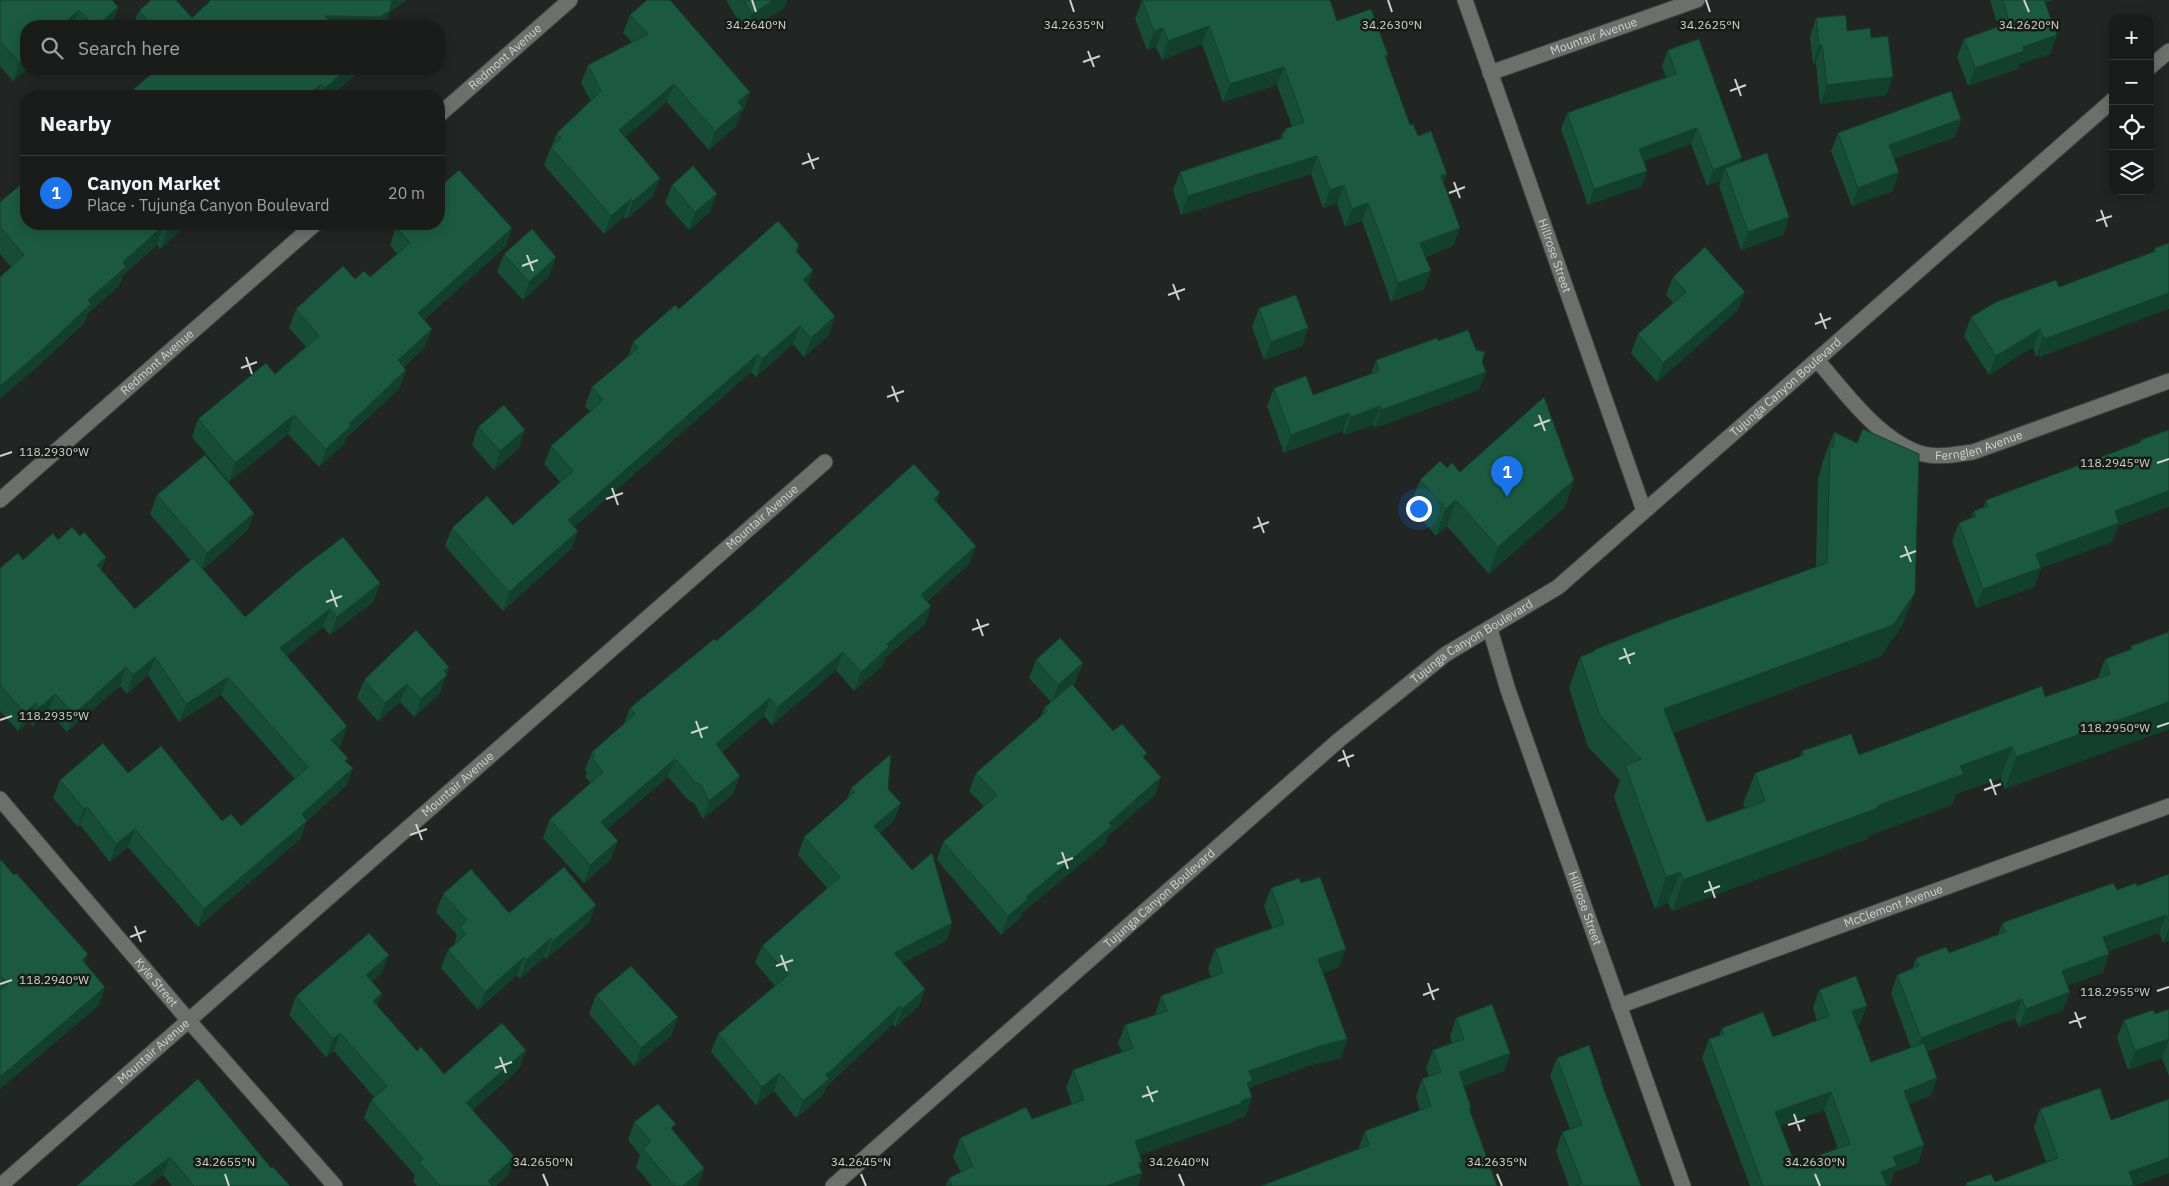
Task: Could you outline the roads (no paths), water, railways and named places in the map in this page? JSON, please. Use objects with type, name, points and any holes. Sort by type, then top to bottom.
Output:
[{"type":"street","name":"Redmont Avenue","points":[[445,110],[570,0]]},
{"type":"street","name":"Hillrose Street","points":[[1465,0],[1644,512]]},
{"type":"street","name":"Mountair Avenue","points":[[1490,73],[1697,0]]},
{"type":"street","points":[[2154,64],[2169,51]]},
{"type":"street","name":"Tujunga Canyon Boulevard","points":[[833,1186],[1339,740],[1446,654],[1558,587],[2109,104]]},
{"type":"street","name":"Redmont Avenue","points":[[0,500],[308,230]]},
{"type":"street","name":"Fernglen Avenue","points":[[1817,360],[1856,406],[1892,439],[1923,454],[1930,455],[1950,456],[1973,452],[2169,381]]},
{"type":"street","name":"Mountair Avenue","points":[[0,1186],[825,462]]},
{"type":"street","name":"Hillrose Street","points":[[1490,629],[1508,690],[1683,1186]]},
{"type":"street","name":"Kyle Street","points":[[0,799],[189,1021],[335,1186]]},
{"type":"street","name":"McClemont Avenue","points":[[1619,1006],[2169,806]]},
{"type":"place","name":"Canyon Market","points":[[1507,497]]}]
